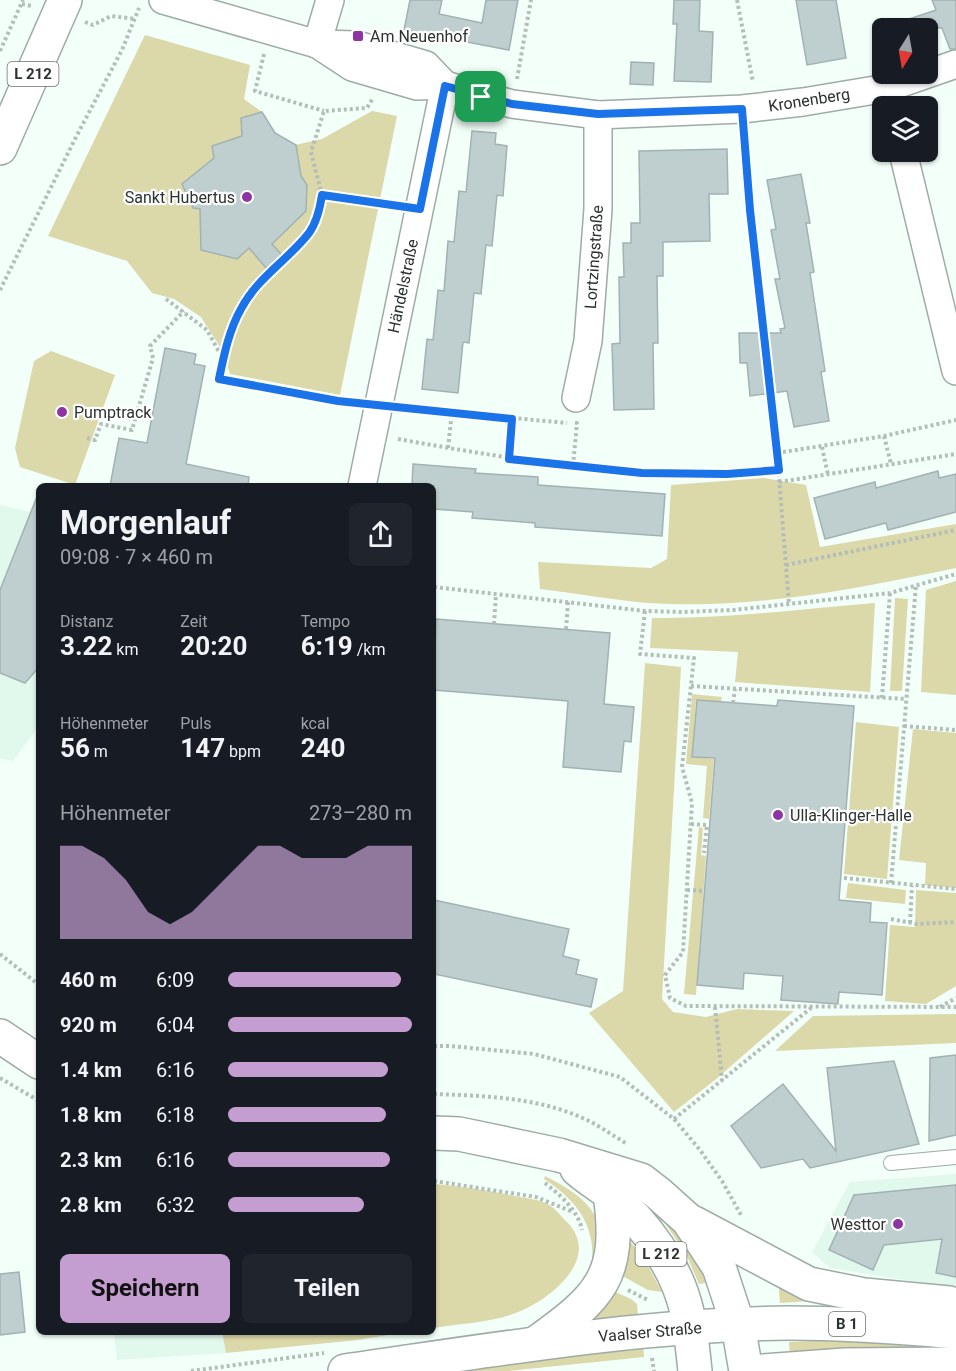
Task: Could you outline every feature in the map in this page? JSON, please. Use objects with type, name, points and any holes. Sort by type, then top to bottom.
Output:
[{"type":"main road","name":"L 212","points":[[0,148],[65,0]]},
{"type":"main road","points":[[0,1036],[36,1060]]},
{"type":"main road","name":"L 212","points":[[436,1133],[459,1134],[559,1155],[641,1180],[688,1220],[719,1267],[742,1347]]},
{"type":"main road","name":"L 212","points":[[559,1155],[610,1194],[642,1226],[666,1262],[681,1295],[692,1350]]},
{"type":"main road","points":[[533,1345],[585,1306],[605,1276],[613,1244],[614,1228],[610,1194]]},
{"type":"main road","points":[[688,1220],[808,1284],[864,1294],[949,1303],[956,1308]]},
{"type":"main road","name":"Vaalser Straße","points":[[345,1371],[533,1345],[692,1350],[742,1347],[860,1324],[956,1332]]},
{"type":"main road","points":[[763,1371],[845,1365],[956,1364]]},
{"type":"street","name":"Kronenberg","points":[[163,0],[317,44],[352,67],[417,86],[445,86],[512,104],[598,114],[750,109],[872,98]]},
{"type":"street","points":[[317,44],[330,0]]},
{"type":"street","name":"Kronenberg","points":[[891,96],[956,64]]},
{"type":"street","name":"Händelstraße","points":[[363,483],[445,86]]},
{"type":"street","name":"Lortzingstraße","points":[[576,398],[588,341],[598,209],[598,114]]},
{"type":"street","points":[[905,162],[956,371]]},
{"type":"lane","points":[[891,1162],[956,1157]]},
{"type":"path","points":[[0,51],[23,0]]},
{"type":"path","points":[[0,290],[122,50],[142,0]]},
{"type":"path","points":[[512,104],[531,0]]},
{"type":"path","points":[[737,0],[750,109],[750,210],[779,470],[789,604]]},
{"type":"path","points":[[270,31],[255,91],[324,111],[367,108]]},
{"type":"path","points":[[324,111],[311,152],[322,195],[319,214],[309,233],[261,281],[241,308],[223,359],[219,379],[338,401],[512,419],[577,423],[573,466]]},
{"type":"path","points":[[322,195],[420,209]]},
{"type":"path","points":[[166,299],[207,330],[223,359]]},
{"type":"path","points":[[87,438],[95,440],[101,424],[132,430],[153,358],[150,346],[184,311]]},
{"type":"path","points":[[448,448],[452,412]]},
{"type":"path","points":[[509,459],[512,419]]},
{"type":"path","points":[[777,453],[884,436],[956,420]]},
{"type":"path","points":[[373,434],[509,459],[573,466],[661,473],[727,474],[779,470]]},
{"type":"path","points":[[884,436],[891,464]]},
{"type":"path","points":[[822,447],[828,475]]},
{"type":"path","points":[[779,482],[956,454]]},
{"type":"path","points":[[786,566],[956,530]]},
{"type":"path","points":[[436,587],[645,611],[733,610],[890,593],[956,574]]},
{"type":"path","points":[[891,883],[916,585]]},
{"type":"path","points":[[882,698],[890,593]]},
{"type":"path","points":[[494,624],[496,594]]},
{"type":"path","points":[[566,629],[568,602]]},
{"type":"path","points":[[645,611],[640,654],[694,658],[682,767],[692,803],[683,952],[665,975],[670,998],[686,1006],[715,1007],[956,1007]]},
{"type":"path","points":[[691,686],[906,699]]},
{"type":"path","points":[[733,703],[735,688]]},
{"type":"path","points":[[904,726],[956,730]]},
{"type":"path","points":[[691,824],[707,825],[704,853]]},
{"type":"path","points":[[844,878],[956,889]]},
{"type":"path","points":[[910,922],[912,886]]},
{"type":"path","points":[[687,890],[704,891]]},
{"type":"path","points":[[891,918],[910,922],[956,922]]},
{"type":"path","points":[[0,954],[36,983]]},
{"type":"path","points":[[939,1007],[956,998]]},
{"type":"path","points":[[715,1007],[722,1080]]},
{"type":"path","points":[[674,1119],[812,1008]]},
{"type":"path","points":[[436,1046],[534,1054],[620,1077],[674,1119],[722,1181],[742,1217]]},
{"type":"path","points":[[0,1078],[36,1099]]},
{"type":"path","points":[[436,1181],[536,1197],[574,1213]]},
{"type":"path","points":[[652,1357],[654,1371]]},
{"type":"shaded area","points":[[145,35],[250,65],[244,99],[262,112],[275,133],[295,145],[322,139],[372,111],[397,116],[340,395],[230,374],[222,350],[201,317],[174,299],[152,293],[127,261],[48,236]]},
{"type":"shaded area","name":"Pumptrack","points":[[51,351],[115,375],[76,483],[69,483],[20,467],[15,448],[34,361]]},
{"type":"shaded area","points":[[764,478],[806,485],[820,547],[956,524],[956,568],[803,596],[726,603],[648,603],[540,589],[538,562],[651,568],[667,559],[671,485]]},
{"type":"shaded area","points":[[0,505],[36,513],[36,730],[13,761],[0,758]]},
{"type":"shaded area","points":[[956,581],[956,695],[921,692],[926,590]]},
{"type":"shaded area","points":[[895,598],[908,599],[902,691],[890,691]]},
{"type":"shaded area","points":[[875,603],[870,692],[735,682],[738,652],[650,648],[652,618],[736,615]]},
{"type":"shaded area","points":[[645,663],[681,667],[662,999],[673,1012],[706,1017],[737,1009],[794,1011],[715,1080],[674,1112],[589,1013],[623,991]]},
{"type":"shaded area","points":[[692,694],[722,697],[721,702],[696,700],[692,757],[714,759],[709,819],[703,818],[707,766],[686,764]]},
{"type":"shaded area","points":[[856,722],[899,727],[887,879],[844,874]]},
{"type":"shaded area","points":[[913,729],[956,733],[956,888],[925,885],[926,863],[899,860]]},
{"type":"shaded area","points":[[699,827],[703,828],[701,855],[706,856],[696,995],[684,994]]},
{"type":"shaded area","points":[[848,883],[906,890],[905,904],[846,898]]},
{"type":"shaded area","points":[[916,890],[956,893],[956,986],[926,1004],[885,1001],[890,925],[915,927]]},
{"type":"shaded area","points":[[956,1014],[956,1043],[775,1051],[813,1016]]},
{"type":"shaded area","points":[[956,1174],[956,1288],[830,1268],[812,1252],[850,1182]]},
{"type":"shaded area","points":[[545,1176],[573,1192],[589,1206],[594,1215],[601,1236],[592,1263],[591,1237],[587,1225],[574,1204],[544,1179]]},
{"type":"shaded area","points":[[436,1184],[495,1192],[542,1202],[554,1209],[576,1234],[579,1248],[576,1261],[560,1285],[523,1310],[490,1320],[436,1328]]},
{"type":"shaded area","points":[[652,1197],[713,1282],[699,1284],[686,1254],[658,1213]]},
{"type":"shaded area","points":[[627,1237],[647,1264],[662,1292],[648,1290],[619,1274]]},
{"type":"shaded area","points":[[778,1279],[824,1300],[780,1303]]},
{"type":"shaded area","points":[[611,1290],[637,1304],[638,1315],[588,1321]]},
{"type":"shaded area","points":[[114,1335],[223,1335],[226,1353],[117,1360]]},
{"type":"shaded area","points":[[223,1335],[388,1335],[358,1340],[226,1353]]},
{"type":"shaded area","points":[[835,1340],[922,1344],[923,1349],[790,1356],[789,1342]]},
{"type":"shaded area","points":[[643,1344],[644,1357],[508,1371],[432,1371]]},
{"type":"building","points":[[410,0],[442,0],[439,14],[482,23],[486,0],[518,0],[509,50],[404,30]]},
{"type":"building","points":[[674,0],[700,0],[699,31],[713,32],[711,82],[674,81],[677,24],[673,24]]},
{"type":"building","points":[[796,0],[836,0],[846,58],[807,65]]},
{"type":"building","points":[[932,0],[956,0],[956,49],[950,49],[942,28],[938,28],[938,18],[912,18],[936,10]]},
{"type":"building","points":[[631,62],[654,63],[653,85],[630,84]]},
{"type":"building","name":"Sankt Hubertus","points":[[262,112],[275,133],[296,145],[301,176],[307,185],[306,211],[272,244],[282,255],[267,269],[249,248],[237,259],[201,250],[200,209],[193,208],[182,184],[214,158],[212,146],[242,136],[241,118]]},
{"type":"building","points":[[472,131],[496,133],[495,144],[507,146],[503,196],[497,195],[492,246],[486,245],[481,294],[474,293],[469,343],[463,342],[458,393],[422,389],[427,339],[433,340],[438,290],[444,291],[448,241],[454,242],[459,191],[466,192]]},
{"type":"building","points":[[727,149],[728,194],[709,194],[710,241],[663,242],[663,276],[657,276],[658,343],[653,343],[654,409],[614,410],[612,344],[620,343],[619,277],[624,277],[623,243],[631,243],[631,223],[640,223],[639,151]]},
{"type":"building","points":[[801,174],[810,223],[806,223],[814,272],[810,273],[825,371],[821,372],[829,421],[794,427],[787,391],[750,396],[747,363],[740,363],[739,333],[781,333],[780,329],[785,328],[775,279],[780,279],[771,230],[776,229],[767,180]]},
{"type":"building","points":[[165,348],[196,354],[194,364],[205,366],[186,464],[249,477],[248,483],[111,483],[119,438],[147,443]]},
{"type":"building","points":[[413,464],[476,469],[475,473],[538,477],[538,485],[665,494],[662,536],[535,527],[535,523],[472,518],[473,512],[436,509],[436,483],[412,483]]},
{"type":"building","points":[[938,471],[939,478],[956,474],[956,512],[888,530],[886,523],[825,539],[814,498],[875,482],[876,488]]},
{"type":"building","points":[[36,499],[36,670],[25,683],[0,673],[0,590]]},
{"type":"building","points":[[436,619],[610,633],[604,704],[634,707],[631,742],[624,741],[621,772],[563,767],[568,701],[436,690]]},
{"type":"building","name":"Ulla-Klinger-Halle","points":[[697,700],[777,706],[778,700],[854,706],[839,900],[871,903],[870,922],[887,923],[882,995],[839,992],[838,1004],[781,1000],[783,976],[744,973],[743,989],[697,985],[715,758],[692,757]]},
{"type":"building","points":[[436,900],[569,929],[563,956],[579,960],[576,974],[597,979],[591,1007],[436,974]]},
{"type":"building","points":[[956,1055],[956,1135],[929,1141],[930,1058]]},
{"type":"building","points":[[894,1061],[919,1144],[810,1168],[803,1159],[761,1168],[731,1126],[783,1084],[836,1151],[827,1068]]},
{"type":"building","name":"Westtor","points":[[956,1185],[956,1277],[936,1273],[942,1239],[884,1245],[873,1270],[829,1250],[854,1195]]},
{"type":"building","points":[[19,1272],[25,1332],[0,1335],[0,1274]]},
{"type":"place","name":"Am Neuenhof","points":[[358,36]]},
{"type":"place","name":"Sankt Hubertus","points":[[247,197]]},
{"type":"place","name":"Pumptrack","points":[[62,412]]},
{"type":"place","name":"Ulla-Klinger-Halle","points":[[778,815]]},
{"type":"place","name":"Westtor","points":[[898,1224]]},
{"type":"route","points":[[445,86],[481,97],[512,104],[598,114],[742,109],[750,210],[779,470],[727,474],[642,473],[509,459],[512,419],[338,401],[219,379],[223,359],[241,308],[261,281],[309,233],[319,214],[322,195],[420,209],[445,86]]}]
